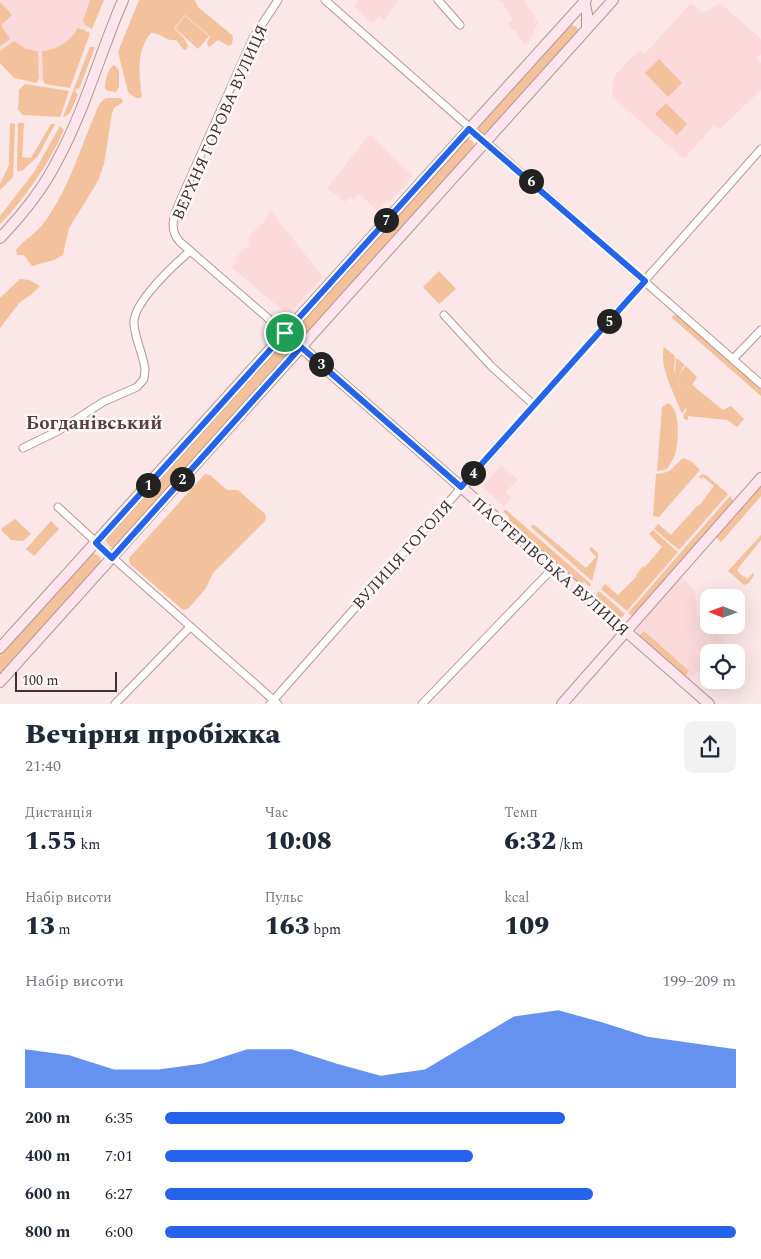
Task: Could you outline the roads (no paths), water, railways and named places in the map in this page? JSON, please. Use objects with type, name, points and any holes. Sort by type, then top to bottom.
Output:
[{"type":"main road","points":[[0,238],[41,188],[66,144],[123,0]]},
{"type":"main road","points":[[0,648],[585,0]]},
{"type":"main road","points":[[585,0],[587,28]]},
{"type":"main road","points":[[0,682],[613,0]]},
{"type":"main road","name":"ПАСТЕРІВСЬКА ВУЛИЦЯ","points":[[285,333],[709,704]]},
{"type":"main road","points":[[562,704],[761,478]]},
{"type":"street","name":"ВЕРХНЯ ГОРОВА ВУЛИЦЯ","points":[[190,251],[174,234],[173,222],[176,210],[253,38],[261,23],[278,0]]},
{"type":"street","points":[[325,0],[469,129],[761,384]]},
{"type":"street","points":[[438,0],[460,25]]},
{"type":"street","name":"ВУЛИЦЯ ГОГОЛЯ","points":[[274,703],[461,487],[761,149]]},
{"type":"street","name":"ПАСТЕРІВСЬКА ВУЛИЦЯ","points":[[190,251],[285,333]]},
{"type":"street","points":[[23,448],[58,431],[93,408],[133,389],[141,383],[145,376],[145,369],[134,327],[135,315],[156,284],[190,251]]},
{"type":"street","points":[[444,315],[492,366],[534,405]]},
{"type":"street","points":[[733,359],[761,330]]},
{"type":"street","points":[[58,507],[274,703]]},
{"type":"street","points":[[422,704],[553,568]]},
{"type":"street","points":[[115,704],[190,627]]},
{"type":"district","name":"Богданівський","points":[[94,422]]}]
